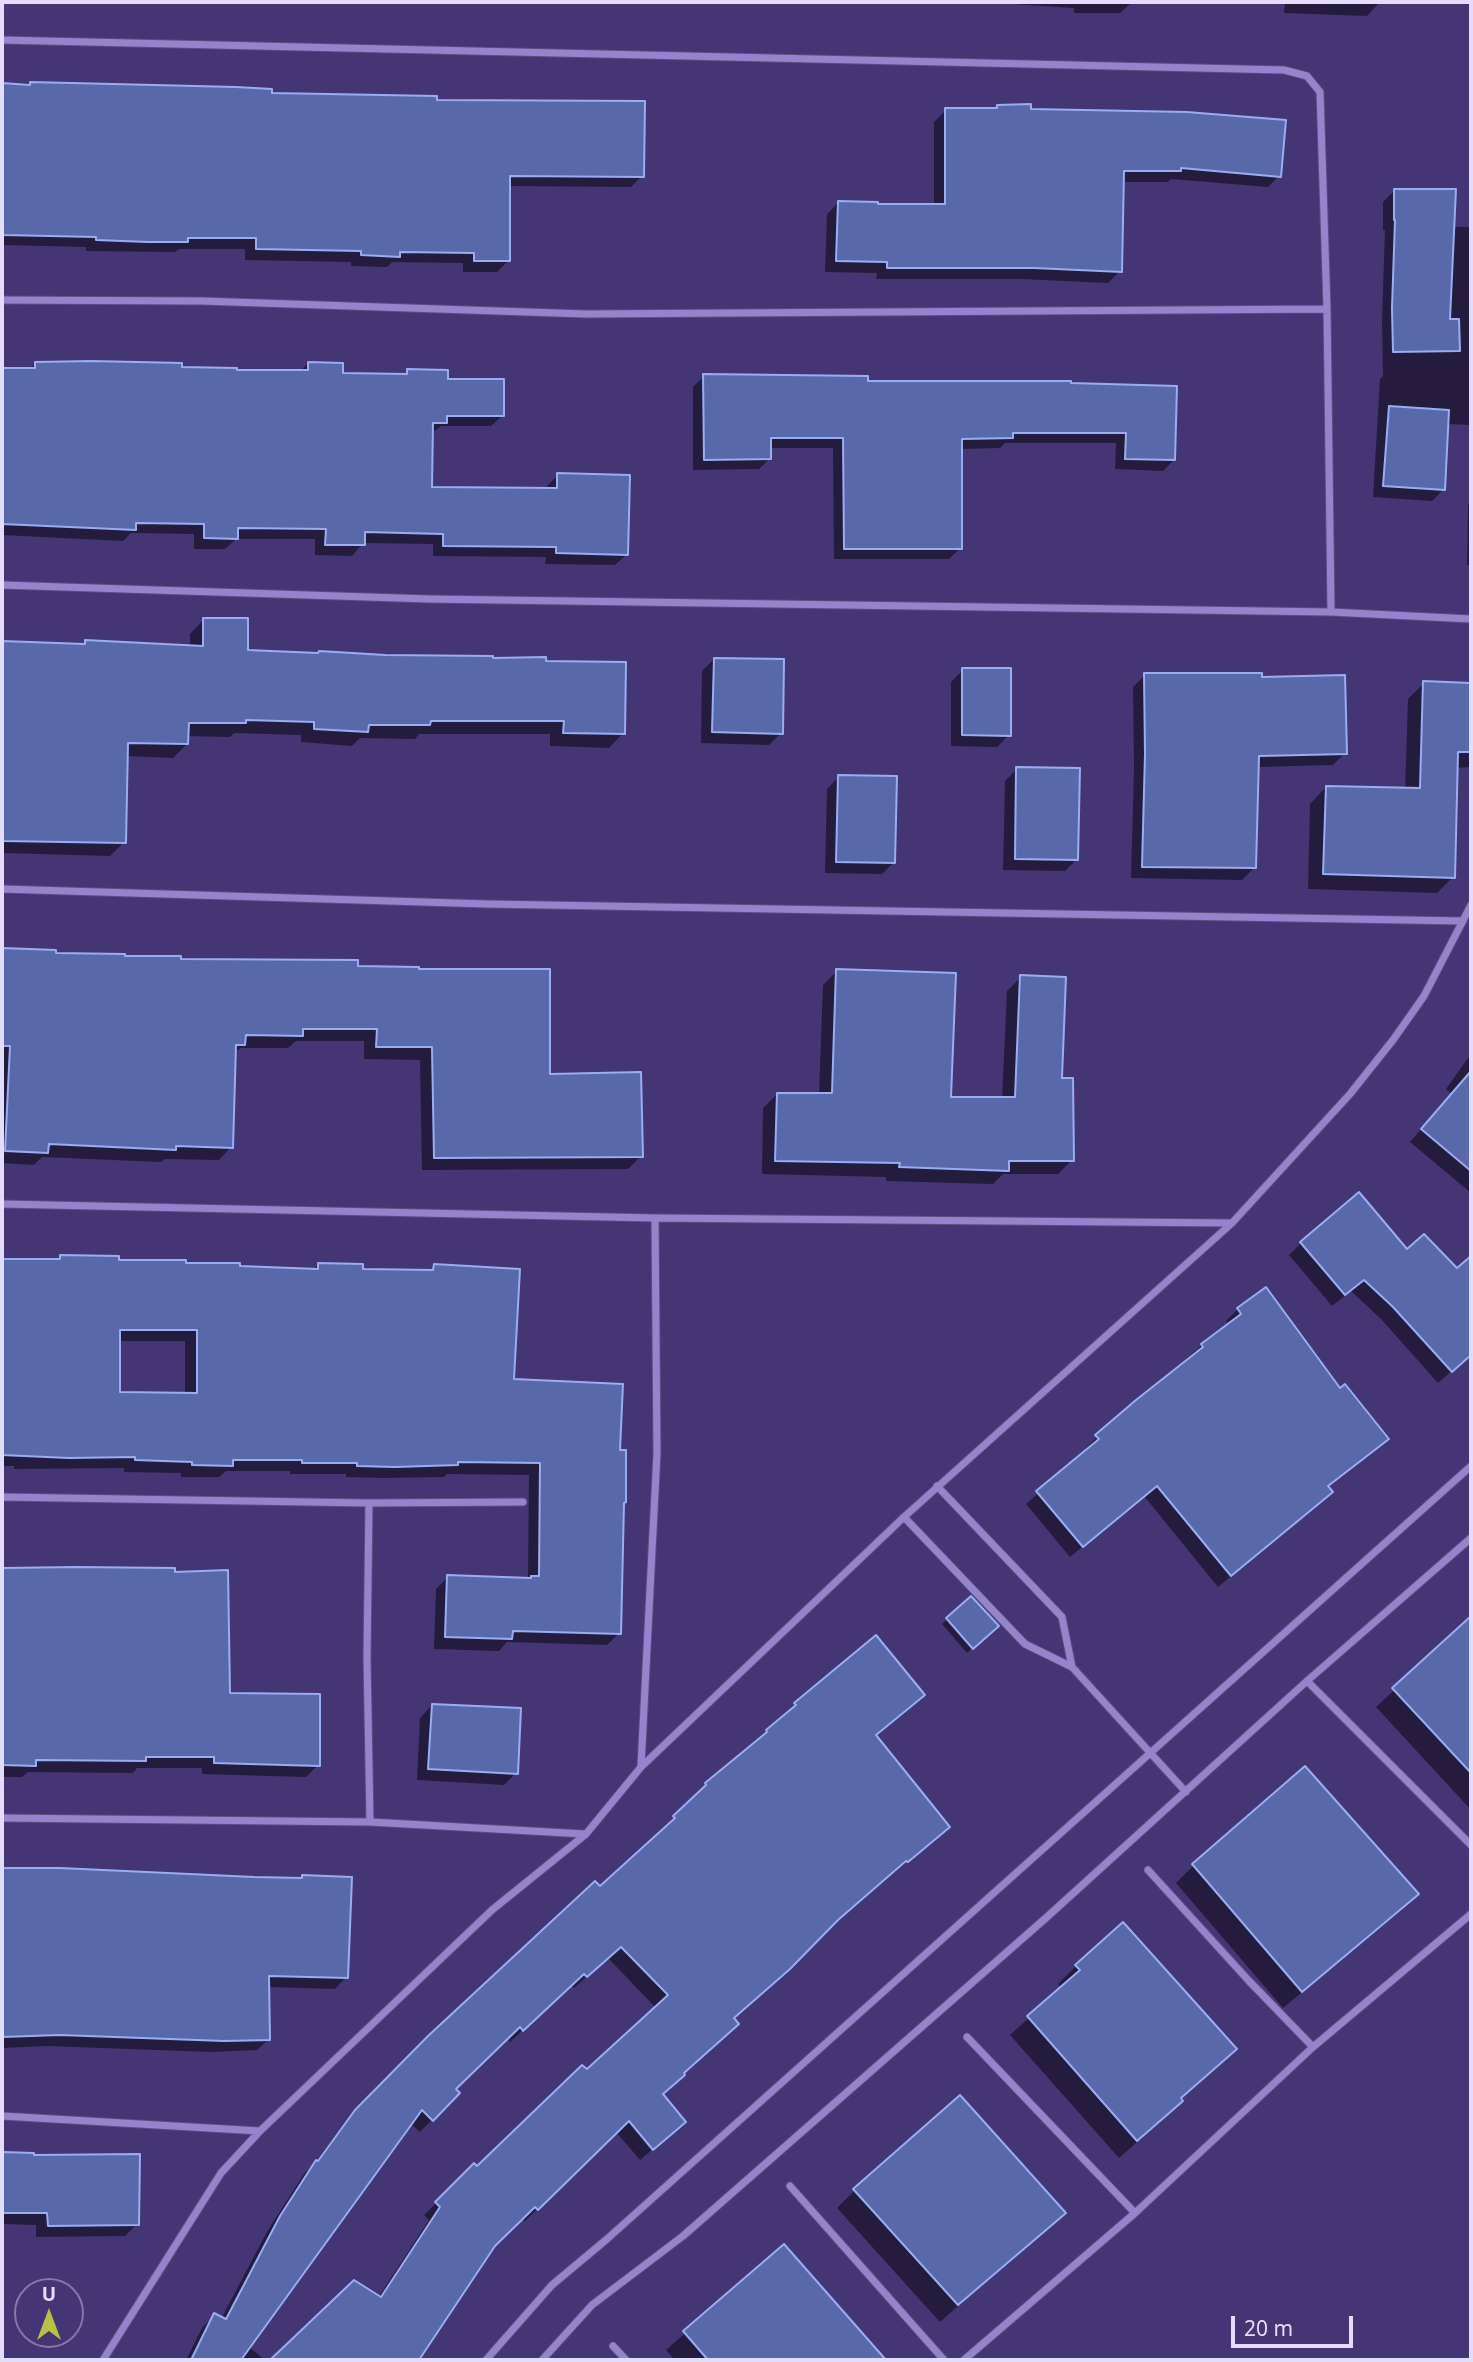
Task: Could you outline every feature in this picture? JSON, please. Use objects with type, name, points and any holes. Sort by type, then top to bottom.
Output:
[{"type":"street","points":[[2,40],[1284,70],[1307,76],[1320,92],[1327,309],[1331,612]]},
{"type":"street","points":[[2,300],[202,301],[586,314],[1327,309]]},
{"type":"street","points":[[2,585],[429,599],[1331,612],[1471,619]]},
{"type":"street","points":[[2,889],[501,904],[1463,921]]},
{"type":"street","points":[[103,2360],[221,2173],[260,2131],[492,1910],[586,1834],[641,1767],[937,1486],[1231,1223],[1350,1094],[1393,1040],[1424,996],[1471,905]]},
{"type":"street","points":[[2,1204],[655,1218],[1231,1223]]},
{"type":"street","points":[[641,1767],[657,1453],[655,1218]]},
{"type":"street","points":[[486,2360],[552,2285],[1150,1755],[1471,1466]]},
{"type":"street","points":[[937,1486],[1062,1617],[1072,1667]]},
{"type":"street","points":[[2,1497],[369,1503],[523,1502]]},
{"type":"street","points":[[369,1503],[367,1658],[370,1822]]},
{"type":"street","points":[[904,1517],[1025,1644],[1072,1667],[1186,1793]]},
{"type":"street","points":[[542,2360],[592,2305],[683,2236],[1471,1538]]},
{"type":"street","points":[[1307,1681],[1471,1845]]},
{"type":"street","points":[[2,1818],[370,1822],[586,1834]]},
{"type":"street","points":[[1148,1870],[1249,1981],[1313,2046]]},
{"type":"street","points":[[964,2360],[1135,2213],[1313,2046],[1471,1914]]},
{"type":"street","points":[[967,2037],[1135,2213]]},
{"type":"street","points":[[2,2116],[260,2131]]},
{"type":"street","points":[[790,2186],[944,2360]]},
{"type":"street","points":[[613,2346],[626,2360]]},
{"type":"building","points":[[30,82],[236,87],[272,89],[272,93],[437,96],[437,100],[645,101],[644,177],[510,176],[510,261],[474,261],[474,253],[400,252],[400,257],[361,255],[361,251],[256,249],[256,238],[188,238],[188,242],[148,242],[96,240],[96,237],[2,235],[2,83],[30,85]]},
{"type":"building","points":[[1031,104],[1031,109],[1187,112],[1286,120],[1281,177],[1181,168],[1181,171],[1124,171],[1122,272],[1034,268],[887,268],[887,262],[836,261],[838,201],[945,204],[945,108],[997,108],[997,105]]},
{"type":"building","points":[[1394,189],[1456,189],[1450,319],[1459,319],[1460,351],[1393,352]]},
{"type":"building","points":[[35,362],[182,363],[182,367],[237,370],[308,370],[308,362],[343,363],[343,373],[407,374],[407,369],[448,370],[448,379],[504,379],[504,416],[447,416],[447,423],[433,423],[432,487],[557,488],[557,473],[630,475],[628,555],[556,553],[556,547],[443,546],[443,534],[365,532],[365,545],[325,545],[326,529],[238,528],[238,539],[204,538],[204,524],[136,523],[136,530],[2,524],[2,368],[35,368]]},
{"type":"building","points":[[703,374],[868,376],[868,381],[1071,381],[1177,386],[1175,460],[1125,459],[1126,433],[1013,433],[1013,438],[962,439],[962,549],[844,549],[843,438],[771,438],[771,459],[704,460]]},
{"type":"building","points":[[1389,406],[1449,410],[1445,490],[1383,486]]},
{"type":"building","points":[[203,618],[248,618],[248,650],[493,658],[546,657],[546,661],[626,662],[625,734],[563,733],[564,721],[431,721],[430,725],[369,725],[368,732],[314,729],[314,722],[246,720],[246,723],[189,723],[188,744],[128,743],[126,843],[2,841],[2,641],[85,644],[85,640],[203,646]]},
{"type":"building","points":[[714,658],[784,659],[783,734],[712,732]]},
{"type":"building","points":[[962,668],[1011,668],[1011,736],[962,735]]},
{"type":"building","points":[[1144,673],[1262,673],[1262,677],[1345,675],[1347,754],[1259,756],[1256,868],[1142,867]]},
{"type":"building","points":[[1423,681],[1471,683],[1471,752],[1458,752],[1455,878],[1323,874],[1326,786],[1420,788]]},
{"type":"building","points":[[1016,767],[1080,768],[1078,860],[1015,859]]},
{"type":"building","points":[[838,775],[897,776],[895,863],[836,862]]},
{"type":"building","points":[[2,948],[56,950],[56,953],[181,956],[181,959],[358,960],[358,966],[419,969],[550,969],[550,1074],[641,1072],[643,1157],[434,1158],[432,1047],[376,1047],[377,1029],[303,1029],[303,1036],[246,1035],[245,1045],[236,1045],[233,1148],[176,1146],[176,1150],[49,1144],[48,1153],[5,1151],[10,1046],[2,1046]]},
{"type":"building","points":[[836,969],[956,973],[951,1097],[1015,1097],[1020,975],[1066,977],[1062,1078],[1073,1078],[1074,1161],[1009,1161],[1009,1171],[899,1167],[900,1163],[775,1161],[777,1093],[832,1093]]},
{"type":"building","points":[[1471,1071],[1471,1171],[1421,1129]]},
{"type":"building","points":[[1359,1192],[1407,1249],[1424,1234],[1457,1268],[1471,1256],[1471,1355],[1452,1372],[1393,1307],[1364,1280],[1345,1295],[1300,1242]]},
{"type":"building","points":[[60,1255],[119,1256],[119,1260],[186,1260],[186,1263],[240,1263],[240,1266],[318,1269],[318,1263],[363,1264],[363,1269],[433,1270],[434,1264],[520,1269],[514,1379],[623,1384],[620,1450],[626,1450],[626,1502],[621,1634],[513,1631],[512,1639],[445,1637],[447,1575],[539,1576],[540,1463],[458,1462],[458,1465],[395,1467],[357,1466],[357,1463],[302,1463],[302,1460],[233,1460],[233,1466],[135,1460],[135,1457],[2,1455],[2,1259],[60,1259]],"holes":[[[120,1330],[197,1330],[197,1393],[120,1392]]]},
{"type":"building","points":[[1266,1287],[1340,1388],[1345,1384],[1389,1439],[1328,1486],[1333,1492],[1231,1576],[1157,1486],[1083,1547],[1036,1491],[1099,1439],[1095,1435],[1203,1347],[1201,1344],[1241,1314],[1237,1308]]},
{"type":"building","points":[[2,1568],[175,1568],[175,1572],[228,1570],[230,1693],[320,1694],[320,1766],[214,1763],[214,1757],[146,1757],[146,1761],[36,1760],[36,1766],[2,1765]]},
{"type":"building","points":[[971,1596],[999,1626],[973,1649],[946,1618]]},
{"type":"building","points":[[1471,1616],[1471,1773],[1392,1688]]},
{"type":"building","points":[[876,1635],[925,1695],[876,1735],[950,1827],[838,1920],[790,1969],[734,2018],[739,2024],[663,2094],[686,2122],[653,2150],[629,2121],[538,2210],[535,2207],[495,2246],[419,2360],[270,2360],[354,2280],[381,2297],[440,2207],[435,2202],[474,2163],[477,2166],[582,2065],[587,2069],[668,1995],[621,1947],[587,1977],[584,1974],[523,2031],[520,2027],[456,2089],[460,2093],[433,2121],[422,2110],[241,2360],[191,2360],[214,2313],[226,2319],[280,2216],[316,2160],[318,2161],[355,2110],[428,2036],[595,1881],[600,1886],[675,1818],[673,1816],[706,1785],[705,1783],[767,1732],[766,1730],[796,1705],[794,1703]]},
{"type":"building","points":[[432,1704],[521,1708],[518,1774],[428,1769]]},
{"type":"building","points":[[1305,1766],[1419,1894],[1302,1992],[1192,1864]]},
{"type":"building","points":[[2,1868],[254,1877],[352,1877],[348,1978],[269,1976],[270,2040],[60,2035],[2,2037]]},
{"type":"building","points":[[1123,1922],[1237,2049],[1137,2141],[1027,2016],[1080,1970],[1075,1965]]},
{"type":"building","points":[[960,2095],[1066,2213],[958,2305],[853,2189]]},
{"type":"building","points":[[2,2152],[34,2155],[140,2154],[139,2225],[48,2226],[47,2213],[2,2213]]},
{"type":"building","points":[[784,2244],[886,2360],[708,2360],[683,2331]]}]
